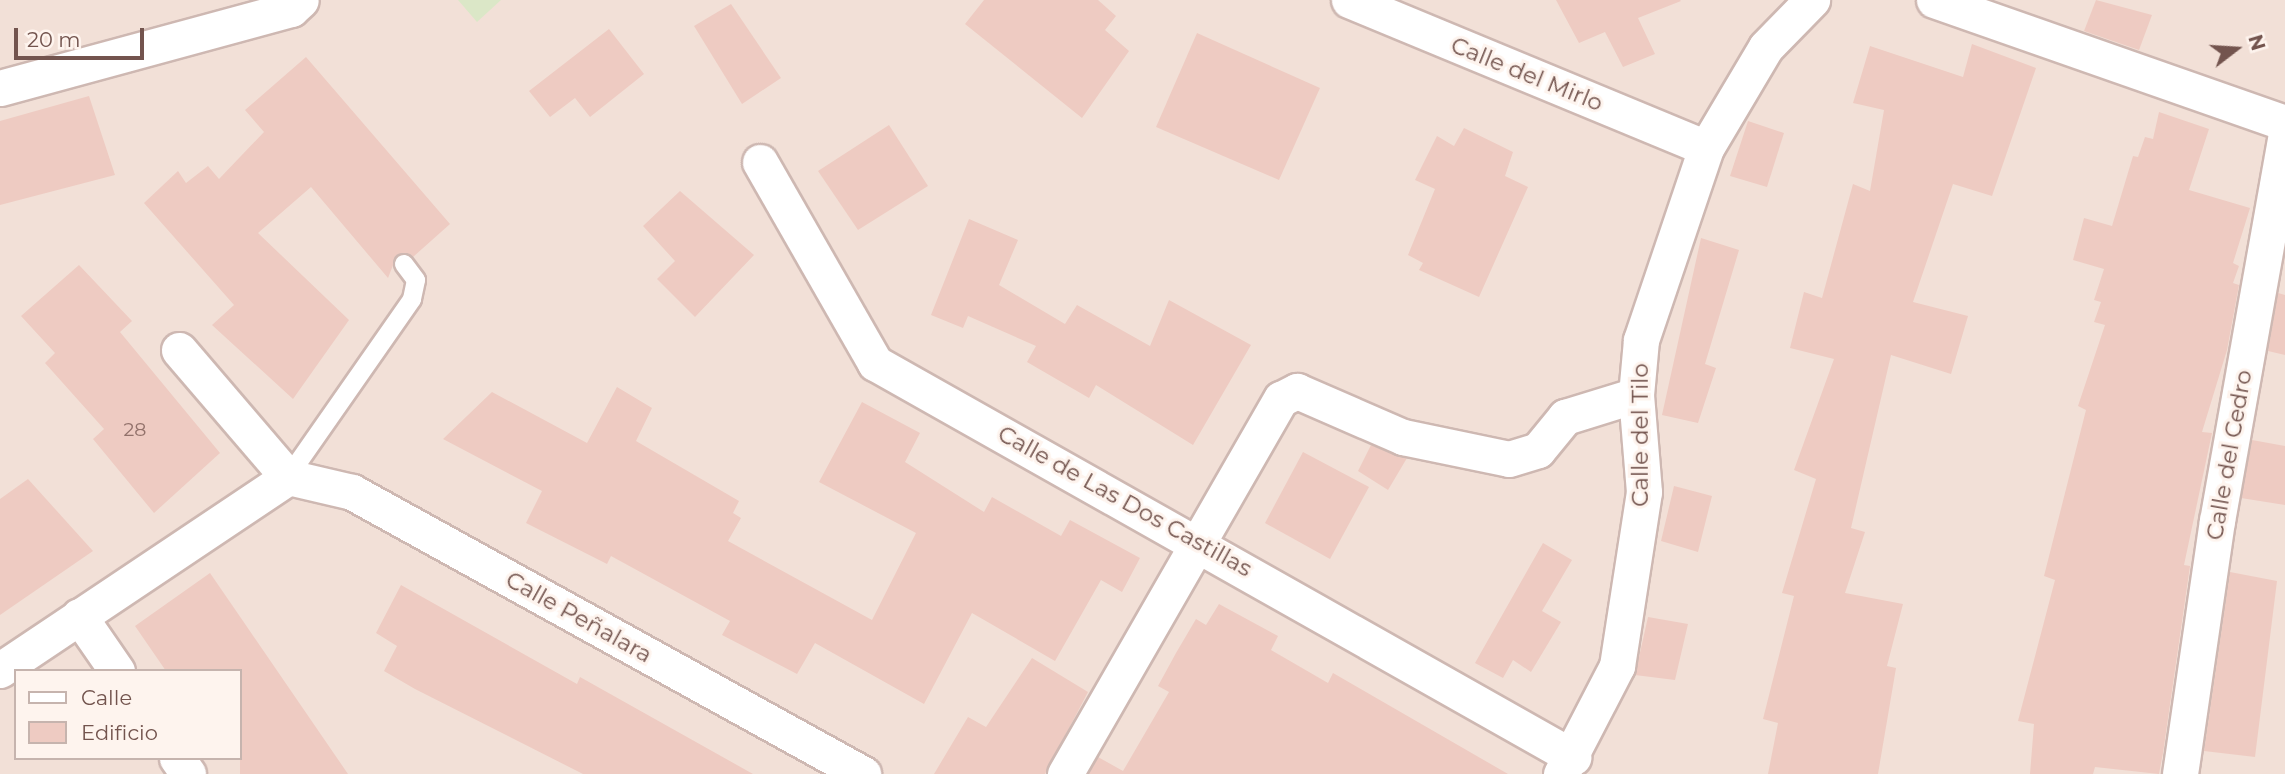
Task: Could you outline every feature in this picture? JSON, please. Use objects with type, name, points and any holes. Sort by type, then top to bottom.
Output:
[{"type":"street","points":[[0,88],[291,9],[301,0]]},
{"type":"street","name":"Calle del Mirlo","points":[[1349,0],[1706,148]]},
{"type":"street","name":"Calle del Tilo","points":[[1567,765],[1616,666],[1644,492],[1636,395],[1641,340],[1706,148],[1766,47],[1812,0]]},
{"type":"street","points":[[1934,0],[2285,123]]},
{"type":"street","name":"Calle del Cedro","points":[[2180,774],[2217,521],[2285,138]]},
{"type":"street","name":"Calle de Las Dos Castillas","points":[[760,162],[875,363],[1196,540],[1567,765]]},
{"type":"street","points":[[0,670],[288,477],[179,350]]},
{"type":"street","points":[[1065,774],[1196,540],[1281,399],[1297,391],[1403,437],[1509,459],[1538,450],[1565,416],[1636,395]]},
{"type":"street","name":"Calle Peñalara","points":[[288,477],[352,492],[863,774]]},
{"type":"street","points":[[79,616],[116,669]]},
{"type":"lane","points":[[288,477],[412,299],[416,280],[404,264]]},
{"type":"shaded area","points":[[0,0],[2285,0],[2285,774],[0,774]]},
{"type":"green space","points":[[458,0],[501,0],[477,22]]},
{"type":"building","points":[[984,0],[1098,0],[1116,16],[1105,30],[1129,51],[1082,118],[965,24]]},
{"type":"building","points":[[1556,0],[1681,1],[1638,18],[1655,54],[1623,67],[1605,32],[1579,43]]},
{"type":"building","points":[[2096,0],[2152,15],[2139,50],[2084,31]]},
{"type":"building","points":[[731,4],[781,78],[742,104],[694,26]]},
{"type":"building","points":[[609,29],[644,74],[590,117],[575,98],[550,117],[529,91]]},
{"type":"building","points":[[1197,33],[1320,88],[1279,180],[1156,127]]},
{"type":"building","points":[[1972,44],[2036,68],[1992,196],[1953,184],[1913,302],[1968,316],[1951,374],[1891,355],[1851,528],[1865,532],[1845,593],[1903,604],[1887,666],[1896,668],[1878,774],[1768,774],[1778,723],[1763,719],[1794,596],[1782,593],[1816,479],[1794,470],[1834,359],[1790,348],[1804,292],[1822,298],[1853,184],[1870,191],[1884,110],[1853,103],[1870,46],[1963,77]]},
{"type":"building","points":[[306,57],[450,224],[413,257],[397,255],[388,278],[311,187],[258,233],[349,320],[293,399],[212,325],[234,305],[144,203],[178,171],[186,183],[208,166],[219,179],[264,132],[245,110]]},
{"type":"building","points":[[89,96],[115,175],[0,205],[0,121]]},
{"type":"building","points":[[2159,112],[2209,129],[2189,190],[2250,208],[2233,263],[2239,266],[2233,283],[2239,285],[2227,350],[2202,432],[2212,433],[2184,565],[2190,566],[2159,774],[2095,767],[2093,774],[2030,774],[2034,724],[2018,721],[2055,580],[2044,576],[2086,410],[2078,406],[2105,325],[2094,322],[2101,302],[2094,300],[2104,269],[2073,260],[2084,218],[2112,226],[2133,156],[2138,157],[2145,137],[2153,139]]},
{"type":"building","points":[[1748,121],[1784,133],[1767,187],[1730,176]]},
{"type":"building","points":[[889,125],[928,186],[858,230],[818,171]]},
{"type":"building","points":[[1464,128],[1513,152],[1505,176],[1528,187],[1479,297],[1419,270],[1423,263],[1408,255],[1435,189],[1415,180],[1437,136],[1454,146]]},
{"type":"building","points":[[680,191],[754,255],[695,317],[657,279],[675,261],[643,226]]},
{"type":"building","points":[[969,219],[1018,240],[999,285],[1065,324],[1077,305],[1150,346],[1169,300],[1251,345],[1193,445],[1096,385],[1089,398],[1027,362],[1036,346],[968,316],[963,328],[931,315]]},
{"type":"building","points":[[1701,238],[1739,250],[1705,364],[1716,368],[1698,423],[1662,415]]},
{"type":"building","points":[[79,265],[132,321],[120,332],[220,453],[154,513],[93,439],[104,429],[45,363],[55,353],[21,316]]},
{"type":"building","points":[[2278,293],[2285,295],[2285,355],[2268,351]]},
{"type":"building","points":[[617,387],[652,408],[636,441],[739,501],[733,513],[741,518],[728,541],[872,620],[916,533],[819,482],[862,402],[920,433],[905,462],[984,512],[992,497],[1061,536],[1070,520],[1140,558],[1122,592],[1101,580],[1055,661],[972,613],[924,704],[815,643],[797,674],[722,635],[730,621],[611,556],[607,564],[526,523],[542,491],[443,439],[492,392],[587,443]]},
{"type":"building","points":[[2252,440],[2285,446],[2285,505],[2241,498]]},
{"type":"building","points":[[1371,445],[1407,458],[1388,490],[1358,471]]},
{"type":"building","points":[[1303,452],[1369,487],[1330,559],[1265,523]]},
{"type":"building","points":[[28,479],[93,551],[0,615],[0,499]]},
{"type":"building","points":[[1674,486],[1712,496],[1698,552],[1661,541]]},
{"type":"building","points":[[1543,543],[1572,560],[1542,611],[1561,622],[1531,672],[1513,660],[1503,678],[1475,663]]},
{"type":"building","points":[[2230,572],[2277,581],[2255,757],[2204,751]]},
{"type":"building","points":[[210,573],[348,774],[240,774],[242,669],[165,669],[135,626]]},
{"type":"building","points":[[401,585],[577,684],[580,677],[753,774],[583,774],[415,689],[384,671],[397,646],[376,633]]},
{"type":"building","points":[[1219,604],[1278,636],[1271,650],[1328,683],[1333,673],[1508,774],[1088,774],[1098,757],[1123,771],[1169,692],[1158,686],[1176,653],[1196,619],[1206,625]]},
{"type":"building","points":[[1648,617],[1688,624],[1675,680],[1635,675]]},
{"type":"building","points":[[1032,658],[1088,692],[1045,774],[934,774],[968,717],[986,727]]}]
